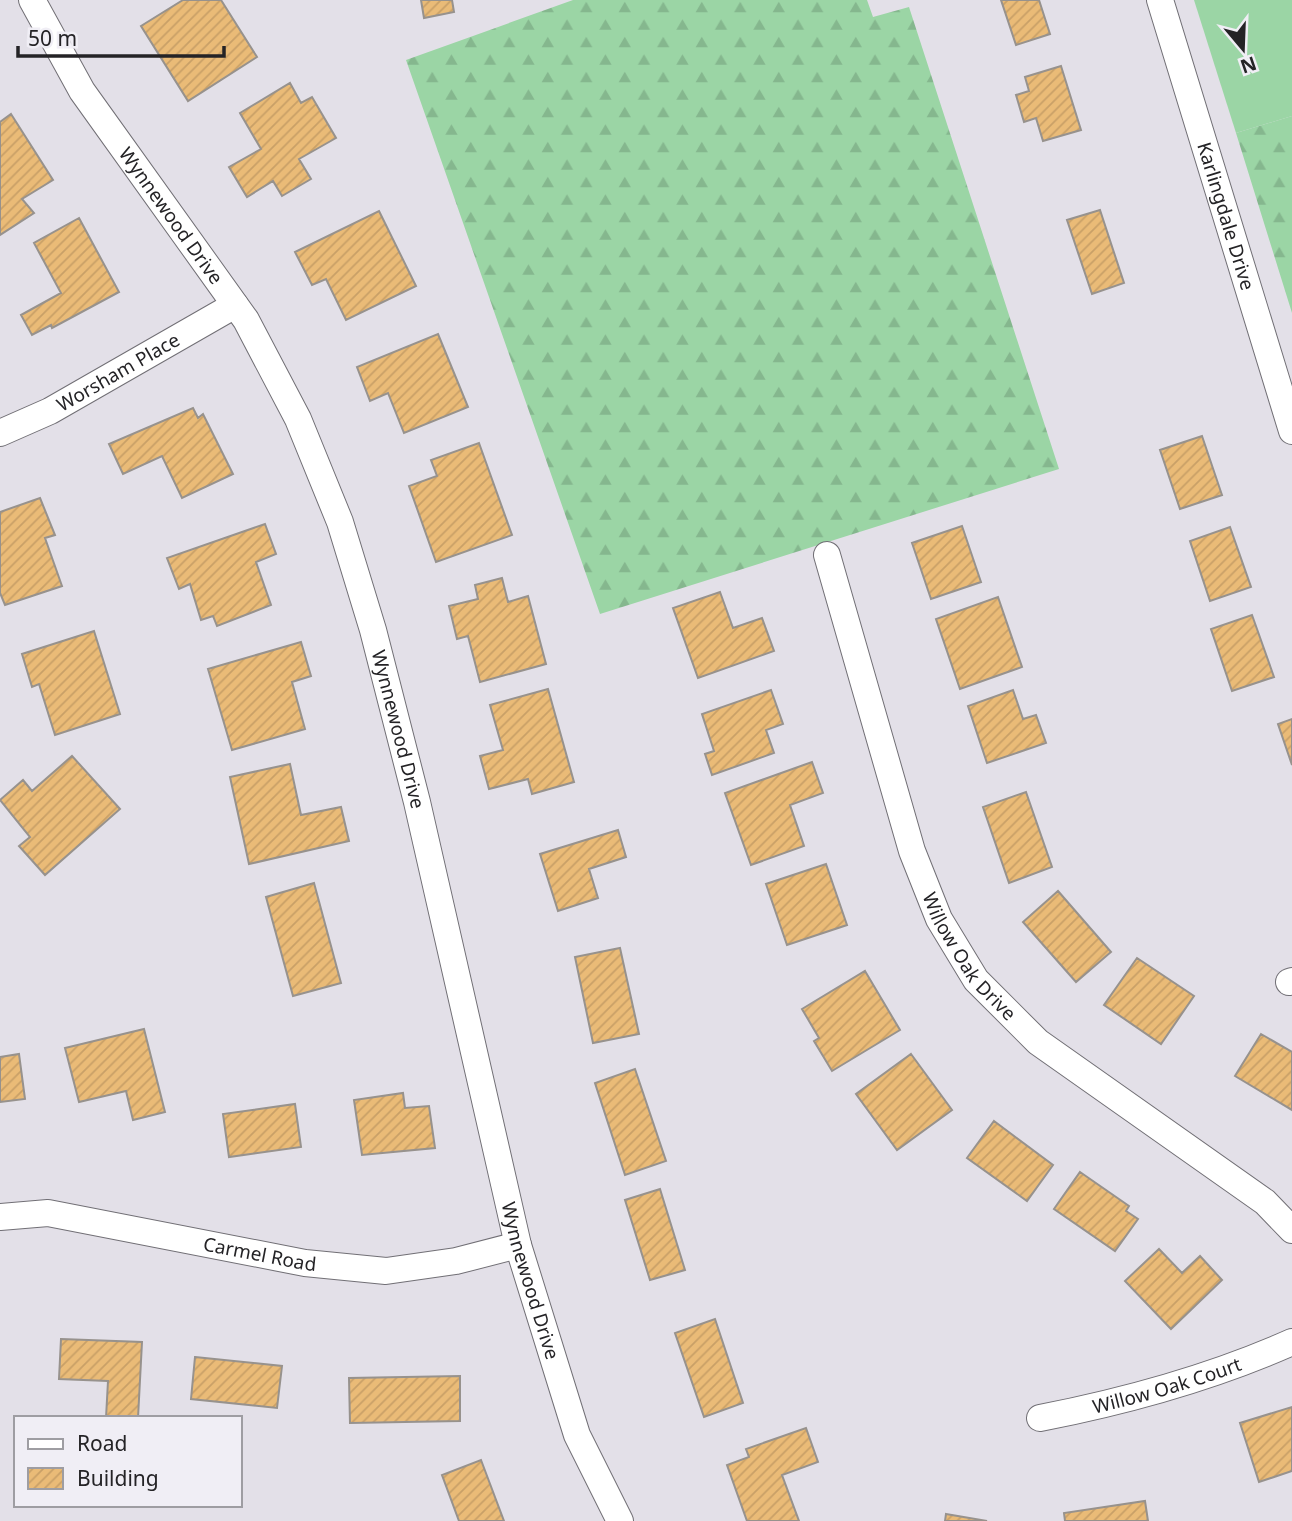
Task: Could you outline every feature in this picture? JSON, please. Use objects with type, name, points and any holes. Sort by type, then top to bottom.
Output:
[{"type":"street","name":"Wynnewood Drive","points":[[32,0],[82,90],[235,305],[298,419],[340,523],[373,630],[418,802],[519,1245],[578,1435],[620,1521]]},
{"type":"street","name":"Karlingdale Drive","points":[[1160,0],[1292,431]]},
{"type":"street","name":"Worsham Place","points":[[0,433],[50,411],[235,305]]},
{"type":"street","name":"Willow Oak Drive","points":[[827,555],[912,851],[939,919],[976,980],[1038,1041],[1265,1202],[1292,1230]]},
{"type":"street","name":"Carmel Road","points":[[0,1216],[48,1213],[305,1263],[386,1271],[456,1261],[519,1245]]},
{"type":"street","name":"Willow Oak Court","points":[[1040,1418],[1118,1403],[1237,1367],[1292,1342]]},
{"type":"green space","points":[[573,0],[867,0],[873,17],[909,7],[1059,469],[600,614],[406,60]]},
{"type":"green space","points":[[1194,0],[1292,0],[1292,116],[1236,133]]},
{"type":"green space","points":[[1292,116],[1292,313],[1236,133]]},
{"type":"building","points":[[183,0],[221,0],[257,57],[188,101],[141,26]]},
{"type":"building","points":[[421,0],[452,0],[454,12],[424,18]]},
{"type":"building","points":[[1001,0],[1039,0],[1050,34],[1016,45]]},
{"type":"building","points":[[1061,66],[1081,130],[1043,141],[1036,118],[1024,122],[1016,95],[1029,91],[1025,77]]},
{"type":"building","points":[[290,83],[301,103],[312,97],[336,138],[299,159],[311,179],[282,196],[273,181],[247,197],[229,167],[261,149],[240,113]]},
{"type":"building","points":[[11,114],[53,180],[22,199],[34,213],[0,235],[0,122]]},
{"type":"building","points":[[1100,210],[1124,283],[1092,294],[1067,220]]},
{"type":"building","points":[[379,211],[416,286],[346,320],[326,279],[312,285],[295,252]]},
{"type":"building","points":[[79,218],[119,292],[52,328],[51,325],[32,335],[21,315],[61,293],[34,243]]},
{"type":"building","points":[[438,334],[468,407],[404,433],[388,393],[370,401],[357,367]]},
{"type":"building","points":[[193,408],[198,418],[203,414],[233,474],[182,498],[162,456],[123,474],[109,444]]},
{"type":"building","points":[[1202,436],[1222,495],[1180,509],[1160,450]]},
{"type":"building","points":[[479,443],[512,535],[436,562],[409,486],[437,476],[431,460]]},
{"type":"building","points":[[40,498],[55,535],[45,538],[62,586],[5,605],[0,593],[0,512]]},
{"type":"building","points":[[265,524],[276,554],[256,562],[271,605],[217,626],[213,616],[201,620],[190,584],[179,589],[167,558]]},
{"type":"building","points":[[962,526],[981,582],[931,599],[912,543]]},
{"type":"building","points":[[1230,527],[1251,587],[1210,601],[1190,541]]},
{"type":"building","points":[[502,578],[508,602],[528,596],[546,664],[480,682],[468,636],[457,639],[449,606],[478,599],[475,585]]},
{"type":"building","points":[[720,592],[733,628],[762,618],[774,651],[698,678],[673,608]]},
{"type":"building","points":[[998,597],[1022,667],[960,689],[936,619]]},
{"type":"building","points":[[1252,615],[1274,677],[1232,691],[1211,629]]},
{"type":"building","points":[[94,631],[120,714],[55,735],[39,684],[32,687],[22,654]]},
{"type":"building","points":[[301,642],[311,676],[292,682],[305,729],[232,750],[208,669]]},
{"type":"building","points":[[548,689],[574,782],[532,794],[528,779],[489,789],[480,756],[503,750],[490,705]]},
{"type":"building","points":[[771,690],[783,724],[766,730],[774,753],[712,775],[705,754],[714,751],[702,714]]},
{"type":"building","points":[[1013,690],[1023,719],[1036,715],[1046,743],[987,763],[968,706]]},
{"type":"building","points":[[1292,719],[1292,765],[1278,724]]},
{"type":"building","points":[[72,756],[120,809],[45,875],[19,846],[30,837],[0,800],[23,780],[32,791]]},
{"type":"building","points":[[812,762],[823,793],[790,805],[804,846],[751,865],[725,793]]},
{"type":"building","points":[[290,764],[301,815],[341,807],[349,841],[249,864],[230,777]]},
{"type":"building","points":[[1026,792],[1052,867],[1009,883],[983,807]]},
{"type":"building","points":[[618,830],[626,857],[589,869],[598,898],[558,911],[540,854]]},
{"type":"building","points":[[826,864],[847,925],[787,945],[766,884]]},
{"type":"building","points":[[314,883],[341,983],[293,996],[266,897]]},
{"type":"building","points":[[1058,891],[1111,952],[1076,982],[1023,922]]},
{"type":"building","points":[[620,948],[639,1034],[593,1043],[575,957]]},
{"type":"building","points":[[1137,958],[1194,996],[1161,1044],[1104,1005]]},
{"type":"building","points":[[865,971],[900,1030],[832,1071],[814,1041],[819,1038],[802,1009]]},
{"type":"building","points":[[144,1029],[165,1112],[133,1120],[126,1091],[79,1102],[65,1048]]},
{"type":"building","points":[[1261,1034],[1292,1052],[1292,1110],[1235,1076]]},
{"type":"building","points":[[19,1054],[25,1099],[0,1102],[0,1057]]},
{"type":"building","points":[[911,1054],[952,1110],[897,1150],[856,1094]]},
{"type":"building","points":[[635,1069],[666,1161],[625,1175],[595,1083]]},
{"type":"building","points":[[403,1093],[405,1108],[429,1106],[435,1148],[362,1155],[354,1100]]},
{"type":"building","points":[[295,1104],[301,1147],[229,1157],[223,1114]]},
{"type":"building","points":[[994,1121],[1053,1165],[1027,1201],[967,1158]]},
{"type":"building","points":[[1080,1172],[1129,1206],[1126,1211],[1138,1219],[1115,1251],[1054,1209]]},
{"type":"building","points":[[660,1189],[685,1270],[650,1280],[625,1200]]},
{"type":"building","points":[[1159,1249],[1182,1273],[1200,1256],[1222,1280],[1171,1329],[1125,1281]]},
{"type":"building","points":[[715,1319],[743,1403],[704,1417],[675,1333]]},
{"type":"building","points":[[61,1339],[142,1342],[138,1416],[106,1416],[108,1381],[59,1379]]},
{"type":"building","points":[[195,1357],[282,1366],[277,1408],[191,1399]]},
{"type":"building","points":[[460,1376],[460,1421],[350,1423],[349,1378]]},
{"type":"building","points":[[1292,1407],[1292,1471],[1259,1482],[1240,1423]]},
{"type":"building","points":[[806,1428],[818,1462],[782,1475],[799,1521],[747,1521],[727,1465],[749,1457],[746,1449]]},
{"type":"building","points":[[481,1460],[504,1521],[459,1521],[442,1475]]},
{"type":"building","points":[[1145,1501],[1148,1521],[1065,1521],[1064,1513]]},
{"type":"building","points":[[946,1514],[987,1521],[945,1521]]}]
